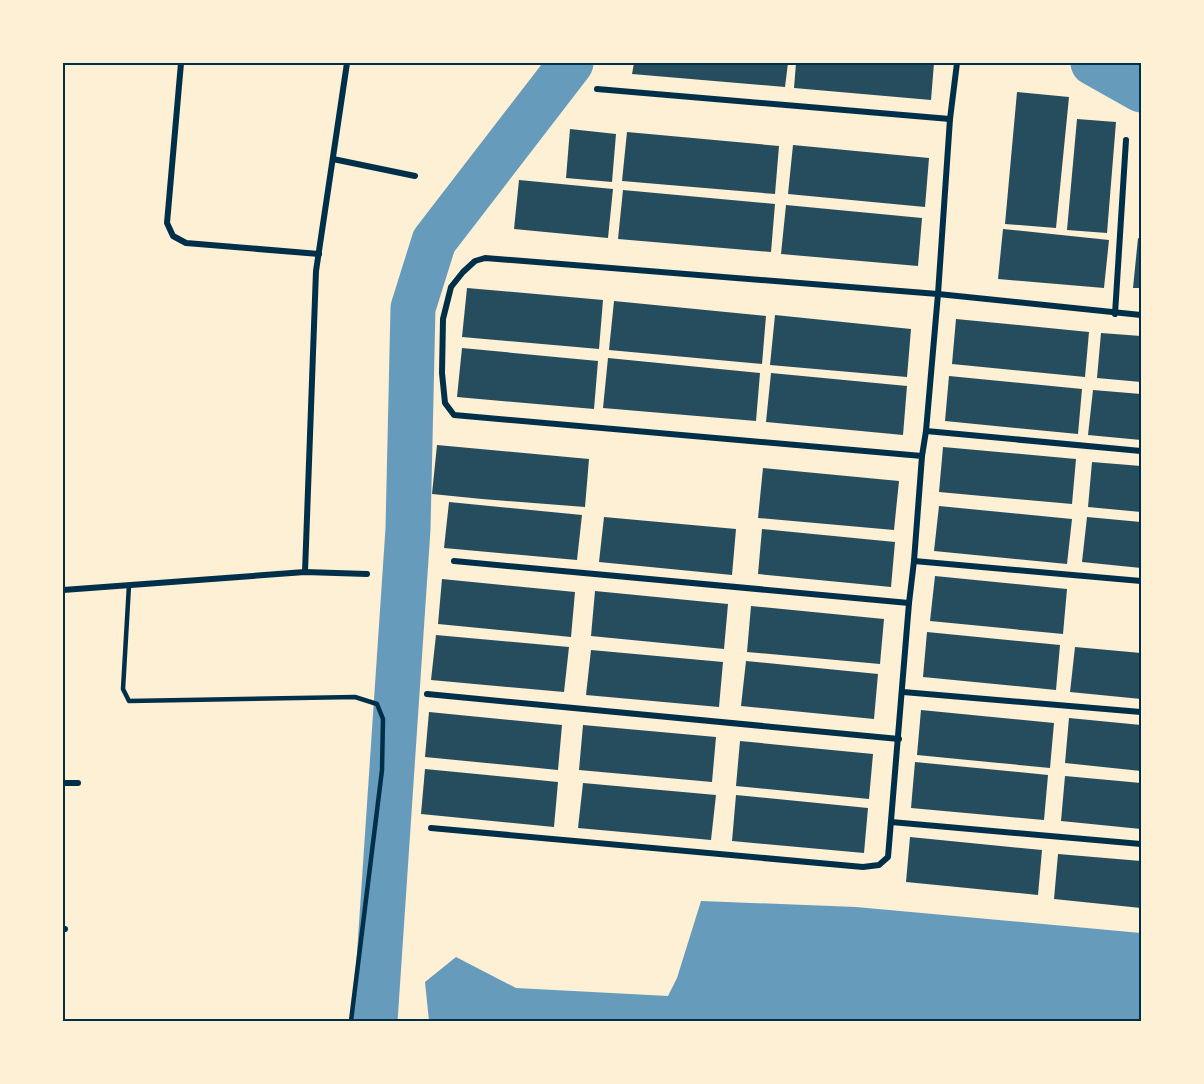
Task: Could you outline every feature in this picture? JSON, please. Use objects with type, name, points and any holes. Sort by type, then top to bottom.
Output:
[{"type":"street","points":[[181,63],[167,224],[174,236],[186,243],[319,254]]},
{"type":"street","points":[[305,572],[316,271],[347,63]]},
{"type":"street","points":[[431,828],[863,867],[879,865],[888,857],[938,294],[950,119],[957,63]]},
{"type":"street","points":[[597,89],[950,119]]},
{"type":"street","points":[[1115,314],[1126,140]]},
{"type":"street","points":[[333,159],[415,176]]},
{"type":"street","points":[[922,456],[454,415],[445,403],[442,373],[443,318],[452,287],[475,261],[485,258],[938,294],[1141,315]]},
{"type":"street","points":[[926,431],[1141,451]]},
{"type":"street","points":[[454,561],[909,603]]},
{"type":"street","points":[[914,561],[1141,581]]},
{"type":"street","points":[[63,590],[305,572],[367,574]]},
{"type":"street","points":[[903,692],[1141,712]]},
{"type":"street","points":[[427,694],[899,739]]},
{"type":"street","points":[[63,783],[78,783]]},
{"type":"street","points":[[891,822],[1141,844]]},
{"type":"lane","points":[[129,585],[123,689],[129,701],[355,697],[376,704],[383,719],[382,770],[351,1021]]},
{"type":"water","points":[[701,901],[856,907],[1141,933],[1141,1021],[429,1021],[425,982],[456,957],[516,988],[668,996],[677,978]]},
{"type":"building","points":[[634,63],[788,63],[785,87],[632,74]]},
{"type":"building","points":[[796,63],[934,63],[931,100],[794,88]]},
{"type":"building","points":[[1017,92],[1069,97],[1056,228],[1005,224]]},
{"type":"building","points":[[1077,119],[1116,122],[1107,233],[1067,230]]},
{"type":"building","points":[[570,129],[616,134],[612,182],[566,178]]},
{"type":"building","points":[[627,132],[779,146],[775,194],[622,181]]},
{"type":"building","points":[[793,145],[929,158],[925,207],[788,194]]},
{"type":"building","points":[[519,180],[613,189],[608,238],[514,229]]},
{"type":"building","points":[[623,190],[775,204],[771,252],[618,239]]},
{"type":"building","points":[[786,205],[922,218],[918,266],[781,254]]},
{"type":"building","points":[[1003,229],[1109,240],[1104,288],[998,279]]},
{"type":"building","points":[[1138,238],[1141,239],[1141,288],[1133,288]]},
{"type":"building","points":[[467,288],[603,300],[599,349],[462,337]]},
{"type":"building","points":[[614,301],[766,316],[762,364],[609,350]]},
{"type":"building","points":[[775,315],[911,329],[907,377],[770,365]]},
{"type":"building","points":[[956,319],[1089,332],[1085,377],[952,364]]},
{"type":"building","points":[[1101,333],[1141,336],[1141,382],[1097,378]]},
{"type":"building","points":[[462,348],[598,361],[594,409],[457,397]]},
{"type":"building","points":[[608,358],[760,373],[756,421],[603,408]]},
{"type":"building","points":[[771,373],[907,386],[903,435],[766,422]]},
{"type":"building","points":[[949,376],[1082,389],[1078,434],[945,421]]},
{"type":"building","points":[[1093,390],[1141,394],[1141,440],[1088,435]]},
{"type":"building","points":[[437,445],[589,459],[585,507],[432,494]]},
{"type":"building","points":[[943,447],[1076,459],[1072,504],[939,492]]},
{"type":"building","points":[[1092,462],[1141,466],[1141,512],[1088,507]]},
{"type":"building","points":[[763,468],[899,481],[894,530],[758,518]]},
{"type":"building","points":[[449,502],[582,515],[577,560],[444,548]]},
{"type":"building","points":[[939,506],[1072,519],[1067,564],[934,551]]},
{"type":"building","points":[[604,517],[736,529],[732,575],[599,562]]},
{"type":"building","points":[[1087,517],[1141,522],[1141,568],[1082,562]]},
{"type":"building","points":[[762,529],[895,542],[891,587],[758,574]]},
{"type":"building","points":[[935,576],[1067,589],[1063,634],[930,621]]},
{"type":"building","points":[[442,579],[575,592],[571,637],[438,624]]},
{"type":"building","points":[[595,591],[728,604],[724,649],[591,636]]},
{"type":"building","points":[[751,606],[884,619],[880,664],[747,652]]},
{"type":"building","points":[[927,632],[1060,645],[1056,690],[923,677]]},
{"type":"building","points":[[436,635],[569,647],[564,692],[431,680]]},
{"type":"building","points":[[1075,647],[1141,653],[1141,699],[1070,692]]},
{"type":"building","points":[[591,650],[723,662],[719,707],[586,695]]},
{"type":"building","points":[[746,661],[878,674],[874,719],[741,706]]},
{"type":"building","points":[[921,710],[1054,723],[1050,768],[917,755]]},
{"type":"building","points":[[429,712],[562,725],[558,770],[425,757]]},
{"type":"building","points":[[1069,718],[1141,725],[1141,771],[1065,763]]},
{"type":"building","points":[[583,725],[716,737],[712,782],[579,770]]},
{"type":"building","points":[[740,741],[873,754],[869,799],[736,786]]},
{"type":"building","points":[[915,762],[1048,775],[1044,820],[911,808]]},
{"type":"building","points":[[425,769],[558,782],[554,827],[421,814]]},
{"type":"building","points":[[1065,776],[1141,783],[1141,829],[1061,821]]},
{"type":"building","points":[[583,783],[716,795],[711,840],[578,828]]},
{"type":"building","points":[[736,795],[868,808],[864,853],[732,841]]},
{"type":"building","points":[[910,837],[1042,850],[1038,895],[906,882]]},
{"type":"building","points":[[1058,854],[1141,861],[1141,908],[1054,899]]},
{"type":"waterway","points":[[375,1021],[408,529],[413,308],[434,241],[571,63]]},
{"type":"waterway","points":[[1093,63],[1141,90]]}]
